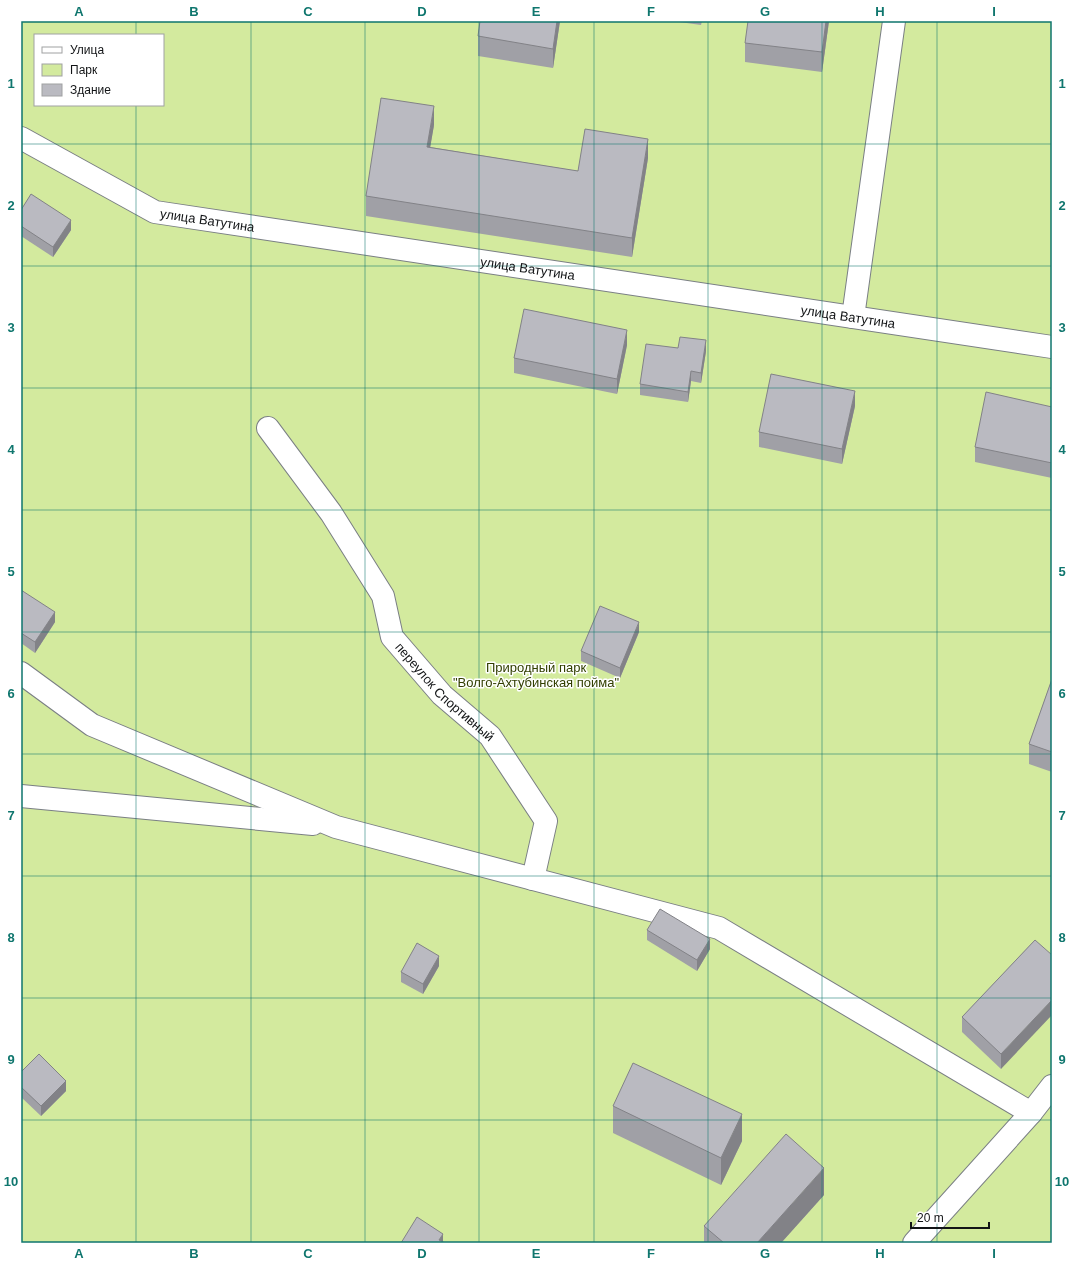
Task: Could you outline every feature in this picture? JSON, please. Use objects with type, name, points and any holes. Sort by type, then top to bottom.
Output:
[{"type":"street","points":[[853,317],[894,21]]},
{"type":"street","name":"улица Ватутина","points":[[21,138],[155,212],[1052,346]]},
{"type":"street","name":"переулок Спортивный","points":[[268,428],[331,513],[383,596],[392,637],[442,695],[490,736],[546,821],[532,879]]},
{"type":"street","points":[[21,672],[92,725],[336,827],[719,928],[1031,1113]]},
{"type":"street","points":[[21,796],[336,827]]},
{"type":"street","points":[[914,1243],[1031,1113],[1052,1086]]},
{"type":"green space","name":"Природный парк \"Волго-Ахтубинская пойма\"","points":[[21,21],[1052,21],[1052,1243],[21,1243]]},
{"type":"building","points":[[480,21],[557,21],[553,49],[478,36]]},
{"type":"building","points":[[748,21],[826,21],[822,52],[745,43]]},
{"type":"building","points":[[381,98],[434,106],[427,147],[578,171],[585,129],[648,139],[632,238],[366,196]]},
{"type":"building","points":[[31,194],[71,220],[53,247],[21,226],[21,210]]},
{"type":"building","points":[[524,309],[627,330],[617,379],[514,358]]},
{"type":"building","points":[[680,337],[706,340],[701,373],[691,371],[688,392],[640,384],[646,344],[678,348]]},
{"type":"building","points":[[771,374],[855,391],[842,449],[759,432]]},
{"type":"building","points":[[986,392],[1052,407],[1052,463],[975,447]]},
{"type":"building","points":[[21,590],[55,612],[35,642],[21,633]]},
{"type":"building","points":[[600,606],[639,622],[620,668],[581,651]]},
{"type":"building","points":[[1052,679],[1052,752],[1029,744]]},
{"type":"building","points":[[660,909],[710,939],[697,960],[647,930]]},
{"type":"building","points":[[1035,940],[1052,955],[1052,1000],[1001,1054],[962,1017]]},
{"type":"building","points":[[417,943],[439,956],[423,984],[401,972]]},
{"type":"building","points":[[39,1054],[66,1081],[41,1106],[21,1087],[21,1072]]},
{"type":"building","points":[[633,1063],[742,1114],[721,1158],[613,1106]]},
{"type":"building","points":[[786,1134],[824,1168],[757,1243],[724,1243],[704,1226]]},
{"type":"building","points":[[417,1217],[443,1234],[439,1240],[445,1243],[401,1243]]}]
